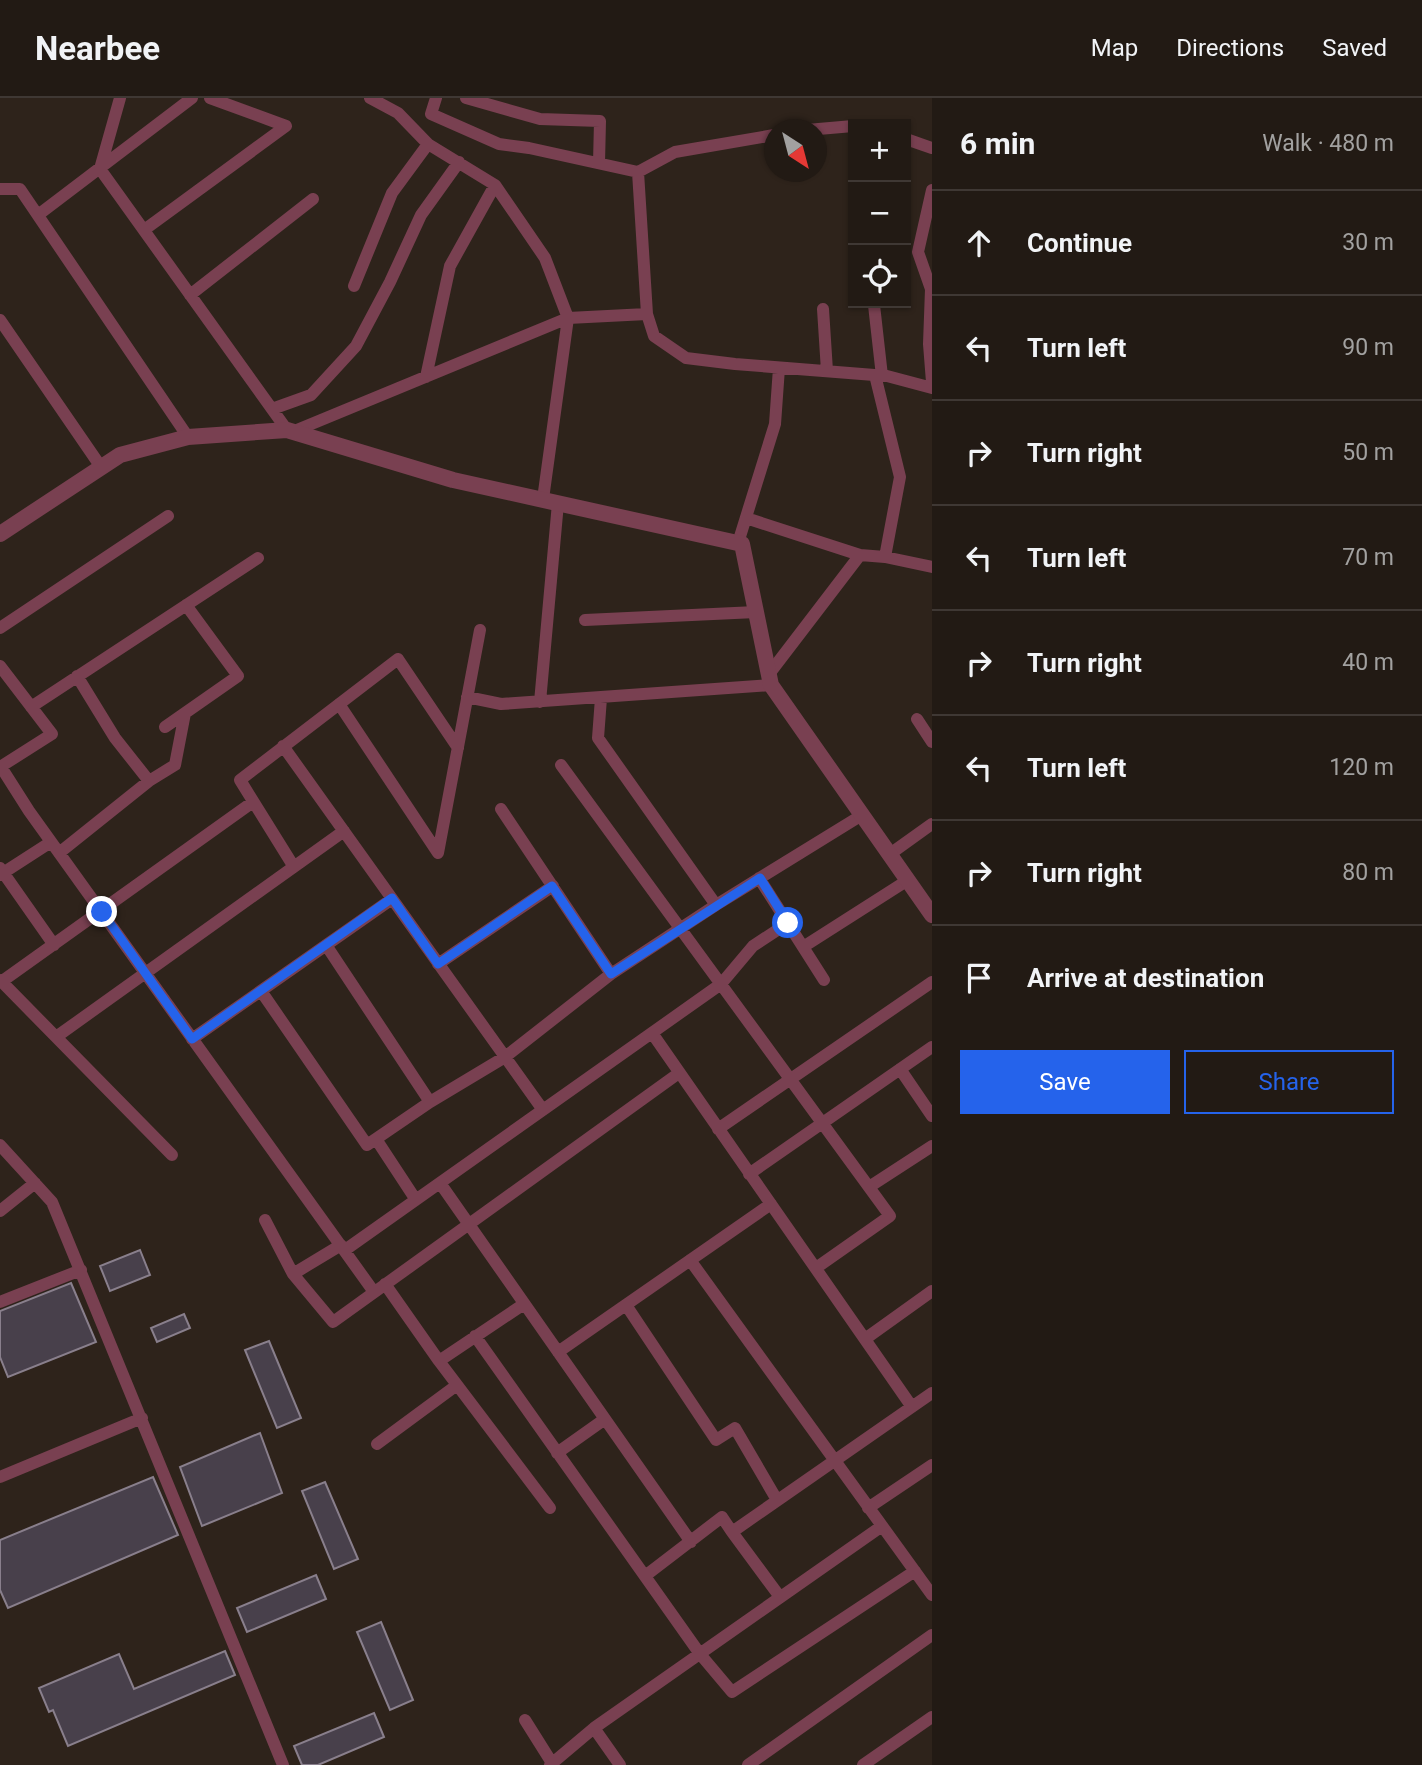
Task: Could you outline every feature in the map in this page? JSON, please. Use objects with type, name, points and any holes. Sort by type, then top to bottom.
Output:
[{"type":"street","points":[[100,169],[120,98]]},
{"type":"street","points":[[38,215],[192,98]]},
{"type":"street","points":[[144,230],[286,126],[210,98]]},
{"type":"street","points":[[370,98],[398,113],[428,144],[495,185],[545,258],[568,318],[550,501],[540,702]]},
{"type":"street","points":[[436,98],[431,114],[499,144],[638,172],[675,152],[764,137]]},
{"type":"street","points":[[466,98],[540,119],[600,121],[599,163]]},
{"type":"street","points":[[827,128],[848,126]]},
{"type":"street","points":[[911,141],[932,148]]},
{"type":"street","points":[[354,286],[392,193],[428,144]]},
{"type":"street","points":[[272,409],[311,395],[356,346],[421,215],[459,162]]},
{"type":"street","points":[[100,169],[290,431],[453,480],[742,544],[770,680],[932,915]]},
{"type":"street","points":[[638,172],[647,314],[654,336],[686,358],[879,375],[932,388]]},
{"type":"street","points":[[426,377],[450,266],[495,185]]},
{"type":"street","points":[[0,189],[20,188],[188,437]]},
{"type":"street","points":[[932,190],[918,252],[931,289],[929,344],[932,382]]},
{"type":"street","points":[[190,295],[313,199]]},
{"type":"street","points":[[874,308],[879,375],[900,477],[885,557]]},
{"type":"street","points":[[823,309],[827,371]]},
{"type":"street","points":[[2,528],[120,455],[188,437],[290,431],[568,318],[647,314]]},
{"type":"street","points":[[0,320],[101,467]]},
{"type":"street","points":[[738,543],[775,424],[779,368]]},
{"type":"street","points":[[0,628],[168,516]]},
{"type":"street","points":[[746,518],[860,555],[885,557],[932,568]]},
{"type":"street","points":[[467,697],[501,704],[540,702],[770,680],[860,555]]},
{"type":"street","points":[[31,707],[258,558]]},
{"type":"street","points":[[165,727],[238,676],[186,605]]},
{"type":"street","points":[[584,620],[756,612]]},
{"type":"street","points":[[339,704],[438,853],[480,630]]},
{"type":"street","points":[[293,867],[240,780],[397,659],[458,748]]},
{"type":"street","points":[[0,666],[52,734],[0,767],[55,848],[374,1292]]},
{"type":"street","points":[[77,676],[115,738],[149,781]]},
{"type":"street","points":[[601,698],[598,738],[716,905]]},
{"type":"street","points":[[54,945],[1,872],[55,848],[175,765],[185,713]]},
{"type":"street","points":[[917,719],[932,742]]},
{"type":"street","points":[[283,746],[543,1110]]},
{"type":"street","points":[[561,765],[890,1216],[816,1268]]},
{"type":"street","points":[[172,1155],[1,981],[102,912],[253,802]]},
{"type":"street","points":[[501,809],[611,974]]},
{"type":"street","points":[[261,991],[367,1145],[430,1102],[505,1057],[611,974],[680,928],[862,815]]},
{"type":"street","points":[[890,854],[932,824]]},
{"type":"street","points":[[56,1037],[344,831]]},
{"type":"street","points":[[760,878],[824,980]]},
{"type":"street","points":[[803,947],[908,880]]},
{"type":"street","points":[[438,964],[552,886]]},
{"type":"street","points":[[192,1039],[392,898]]},
{"type":"street","points":[[293,1274],[343,1248],[416,1200],[652,1033],[721,984],[753,946],[788,923]]},
{"type":"street","points":[[326,944],[430,1102]]},
{"type":"street","points":[[718,1129],[932,982]]},
{"type":"street","points":[[652,1033],[912,1407]]},
{"type":"street","points":[[750,1174],[932,1047]]},
{"type":"street","points":[[900,1069],[932,1116]]},
{"type":"street","points":[[265,1220],[293,1274],[333,1322],[679,1073]]},
{"type":"street","points":[[376,1139],[416,1200]]},
{"type":"street","points":[[0,1145],[52,1202],[283,1765]]},
{"type":"street","points":[[869,1187],[932,1146]]},
{"type":"street","points":[[0,1211],[35,1183]]},
{"type":"street","points":[[440,1183],[691,1542]]},
{"type":"street","points":[[558,1352],[771,1204]]},
{"type":"street","points":[[690,1261],[915,1572],[930,1587]]},
{"type":"street","points":[[0,1302],[80,1270]]},
{"type":"street","points":[[385,1284],[439,1361],[550,1508]]},
{"type":"street","points":[[865,1339],[932,1291]]},
{"type":"street","points":[[439,1361],[524,1304]]},
{"type":"street","points":[[626,1305],[716,1440],[735,1428],[778,1500]]},
{"type":"street","points":[[475,1336],[700,1654],[732,1692],[915,1572]]},
{"type":"street","points":[[377,1444],[457,1385]]},
{"type":"street","points":[[732,1532],[932,1393]]},
{"type":"street","points":[[0,1477],[142,1418]]},
{"type":"street","points":[[557,1453],[605,1419]]},
{"type":"street","points":[[868,1508],[932,1465]]},
{"type":"street","points":[[645,1576],[722,1517],[780,1597]]},
{"type":"street","points":[[525,1720],[551,1764],[594,1728],[882,1526]]},
{"type":"street","points":[[748,1765],[932,1635]]},
{"type":"street","points":[[863,1765],[932,1717]]},
{"type":"street","points":[[594,1728],[620,1765]]},
{"type":"building","points":[[140,1250],[150,1275],[110,1291],[100,1266]]},
{"type":"building","points":[[71,1283],[96,1342],[8,1377],[0,1357],[0,1311]]},
{"type":"building","points":[[184,1314],[190,1328],[157,1342],[151,1328]]},
{"type":"building","points":[[269,1341],[301,1418],[277,1428],[245,1350]]},
{"type":"building","points":[[260,1433],[282,1493],[202,1526],[180,1467]]},
{"type":"building","points":[[153,1477],[178,1535],[8,1608],[0,1590],[0,1540]]},
{"type":"building","points":[[325,1482],[358,1559],[334,1569],[302,1491]]},
{"type":"building","points":[[316,1575],[326,1599],[247,1632],[237,1608]]},
{"type":"building","points":[[381,1622],[413,1700],[390,1710],[357,1632]]},
{"type":"building","points":[[225,1651],[235,1675],[68,1746],[53,1710],[49,1712],[39,1688],[119,1654],[134,1689]]},
{"type":"building","points":[[374,1713],[384,1737],[318,1765],[302,1765],[294,1746]]},
{"type":"route","points":[[102,912],[192,1039],[392,898],[438,964],[552,886],[611,974],[760,878],[788,923]]}]
